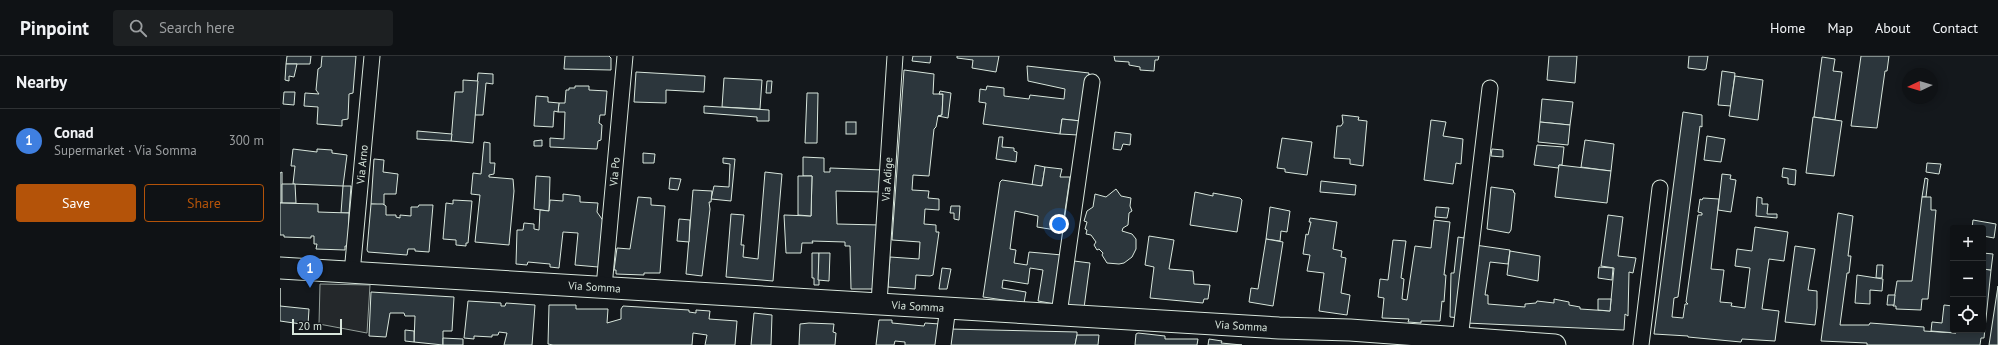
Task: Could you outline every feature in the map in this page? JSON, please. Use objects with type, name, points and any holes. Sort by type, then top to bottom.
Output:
[{"type":"street","name":"Via Arno","points":[[352,273],[372,56]]},
{"type":"street","name":"Via Po","points":[[604,287],[625,56]]},
{"type":"street","name":"Via Adige","points":[[879,303],[895,56]]},
{"type":"street","points":[[1058,314],[1092,82]]},
{"type":"street","points":[[1460,339],[1490,88]]},
{"type":"street","points":[[1641,345],[1660,188]]},
{"type":"street","name":"Via Somma","points":[[280,268],[1350,330],[1415,341],[1460,339],[1555,345]]},
{"type":"street","points":[[943,345],[948,307]]},
{"type":"shaded area","points":[[320,284],[370,285],[367,333],[319,324]]},
{"type":"building","points":[[287,56],[311,56],[310,64],[286,64]]},
{"type":"building","points":[[322,56],[356,56],[353,93],[349,94],[348,119],[342,120],[342,126],[317,124],[318,107],[304,106],[305,93],[319,94],[316,90],[318,69],[321,67]]},
{"type":"building","points":[[565,56],[609,56],[611,58],[611,70],[564,69]]},
{"type":"building","points":[[913,56],[931,56],[930,63],[912,61]]},
{"type":"building","points":[[957,56],[999,56],[996,72],[972,68],[973,60],[957,58]]},
{"type":"building","points":[[1114,56],[1159,56],[1158,60],[1155,60],[1154,71],[1140,70],[1140,67],[1129,65],[1129,62],[1115,61]]},
{"type":"building","points":[[1549,56],[1577,56],[1575,83],[1547,80]]},
{"type":"building","points":[[1689,56],[1708,56],[1706,69],[1688,68]]},
{"type":"building","points":[[1861,56],[1889,56],[1887,71],[1885,71],[1877,128],[1851,126]]},
{"type":"building","points":[[1822,57],[1835,59],[1833,71],[1842,72],[1835,120],[1814,117]]},
{"type":"building","points":[[286,64],[297,64],[294,77],[289,76],[289,81],[285,80]]},
{"type":"building","points":[[1027,66],[1089,73],[1081,121],[1062,119],[1060,134],[983,124],[986,103],[979,102],[980,89],[986,90],[987,86],[1004,88],[1004,96],[1029,99],[1030,95],[1064,99],[1065,89],[1028,81]]},
{"type":"building","points":[[904,70],[934,74],[933,94],[943,94],[942,115],[938,116],[936,127],[934,129],[929,176],[913,175],[912,190],[929,191],[928,198],[939,199],[939,210],[925,209],[924,224],[936,225],[936,232],[939,232],[933,275],[916,275],[915,289],[888,287],[890,257],[919,259],[920,242],[892,240]]},
{"type":"building","points":[[1722,71],[1735,73],[1731,106],[1718,105]]},
{"type":"building","points":[[636,72],[705,76],[704,92],[666,90],[666,103],[634,102]]},
{"type":"building","points":[[478,73],[493,74],[493,84],[486,83],[483,115],[475,115]]},
{"type":"building","points":[[1735,76],[1763,80],[1758,120],[1729,116]]},
{"type":"building","points":[[724,78],[762,80],[760,109],[722,107]]},
{"type":"building","points":[[463,80],[478,81],[473,143],[451,141],[455,92],[463,92]]},
{"type":"building","points":[[767,81],[772,81],[771,93],[766,93]]},
{"type":"building","points":[[575,86],[589,86],[589,90],[607,91],[605,115],[600,115],[599,123],[602,125],[601,140],[598,141],[597,149],[550,147],[550,138],[564,139],[565,112],[558,112],[559,103],[565,103],[566,90],[569,90],[569,88],[575,88]]},
{"type":"building","points":[[940,91],[951,93],[948,118],[938,116],[942,115],[943,94],[939,94]]},
{"type":"building","points":[[284,92],[295,92],[294,105],[283,104]]},
{"type":"building","points":[[807,93],[818,93],[817,143],[805,143]]},
{"type":"building","points":[[536,96],[548,97],[548,102],[559,103],[558,112],[554,111],[553,127],[534,126]]},
{"type":"building","points":[[1542,99],[1573,102],[1570,125],[1540,122]]},
{"type":"building","points":[[704,106],[769,110],[769,121],[757,121],[757,117],[704,113]]},
{"type":"building","points":[[1683,112],[1702,115],[1702,127],[1700,126],[1678,297],[1674,298],[1672,317],[1683,318],[1685,304],[1688,304],[1686,302],[1698,215],[1702,215],[1702,213],[1698,212],[1700,199],[1719,199],[1711,269],[1724,270],[1720,302],[1732,303],[1731,306],[1745,308],[1750,268],[1735,266],[1737,249],[1752,251],[1755,227],[1788,232],[1784,261],[1769,259],[1762,309],[1779,311],[1775,341],[1742,339],[1741,342],[1654,334]]},
{"type":"building","points":[[1342,115],[1359,117],[1358,120],[1367,121],[1363,166],[1350,164],[1350,159],[1334,158],[1337,126],[1341,126],[1343,123]]},
{"type":"building","points":[[1813,117],[1842,121],[1834,176],[1806,173]]},
{"type":"building","points":[[1062,119],[1081,121],[1078,135],[1060,134]]},
{"type":"building","points":[[1431,120],[1446,122],[1443,136],[1463,139],[1461,164],[1456,163],[1453,184],[1424,180]]},
{"type":"building","points":[[846,122],[856,122],[856,134],[846,134]]},
{"type":"building","points":[[1540,122],[1570,125],[1568,145],[1538,142]]},
{"type":"building","points":[[417,131],[452,134],[451,141],[417,139]]},
{"type":"building","points":[[1115,132],[1131,134],[1130,145],[1123,144],[1121,150],[1113,149]]},
{"type":"building","points":[[1707,136],[1725,139],[1721,162],[1704,160]]},
{"type":"building","points":[[999,137],[1003,137],[1002,147],[1014,148],[1014,151],[1017,152],[1016,162],[996,159]]},
{"type":"building","points":[[1282,138],[1312,142],[1307,175],[1285,172],[1285,169],[1277,168]]},
{"type":"building","points":[[542,140],[542,146],[534,146],[534,141]]},
{"type":"building","points":[[1585,140],[1614,144],[1611,171],[1581,167]]},
{"type":"building","points":[[484,142],[490,143],[490,163],[495,163],[494,174],[489,175],[489,177],[513,179],[514,191],[509,245],[475,242],[480,195],[471,194],[473,173],[481,174]]},
{"type":"building","points":[[1537,145],[1564,147],[1562,165],[1559,165],[1558,168],[1534,165]]},
{"type":"building","points":[[293,149],[317,152],[317,149],[332,150],[332,153],[347,155],[343,186],[293,184],[295,166],[291,166]]},
{"type":"building","points":[[1492,149],[1503,150],[1503,157],[1491,156]]},
{"type":"building","points":[[643,153],[655,154],[654,163],[643,163]]},
{"type":"building","points":[[803,157],[824,158],[824,172],[830,172],[830,168],[883,170],[882,192],[836,191],[837,224],[880,225],[876,289],[851,289],[850,246],[845,246],[845,242],[812,241],[813,243],[802,243],[801,253],[786,253],[784,215],[811,216],[812,176],[803,176]]},
{"type":"building","points":[[723,158],[735,159],[731,201],[711,199],[714,186],[729,187],[730,164],[723,163]]},
{"type":"building","points":[[374,159],[384,160],[383,172],[398,174],[396,194],[384,194],[384,205],[371,204]]},
{"type":"building","points":[[1927,163],[1941,164],[1939,174],[1926,172]]},
{"type":"building","points":[[1035,165],[1045,167],[1042,186],[1032,185]]},
{"type":"building","points":[[1559,165],[1611,171],[1607,203],[1555,197]]},
{"type":"building","points":[[1045,167],[1062,169],[1060,177],[1070,177],[1062,231],[1037,227],[1038,216],[1015,211],[1010,249],[1016,250],[1014,263],[1027,265],[1029,252],[1062,255],[1055,304],[1038,301],[1043,270],[1030,268],[1028,284],[1003,280],[1002,288],[1026,292],[1024,303],[983,297],[1000,182],[1002,180],[1042,186]]},
{"type":"building","points":[[1783,168],[1796,170],[1795,185],[1788,184],[1788,178],[1782,177]]},
{"type":"building","points":[[282,172],[282,203],[280,203],[280,173]]},
{"type":"building","points":[[765,172],[782,174],[773,281],[726,277],[731,214],[744,215],[741,245],[744,245],[743,257],[758,259]]},
{"type":"building","points":[[1722,174],[1731,175],[1730,179],[1736,180],[1731,212],[1718,210]]},
{"type":"building","points":[[536,176],[550,177],[549,211],[534,209]]},
{"type":"building","points":[[798,176],[812,176],[811,216],[798,215]]},
{"type":"building","points":[[670,178],[681,179],[678,190],[669,189]]},
{"type":"building","points":[[1925,178],[1928,179],[1926,197],[1922,197]]},
{"type":"building","points":[[1321,181],[1356,185],[1355,195],[1320,192]]},
{"type":"building","points":[[282,184],[295,184],[296,203],[282,203]]},
{"type":"building","points":[[343,186],[351,186],[349,213],[341,213]]},
{"type":"building","points":[[1491,187],[1513,190],[1515,193],[1511,230],[1509,233],[1487,229]]},
{"type":"building","points":[[1116,189],[1121,196],[1131,198],[1130,206],[1132,211],[1129,213],[1128,225],[1123,228],[1122,231],[1132,234],[1136,239],[1136,249],[1132,257],[1124,263],[1119,264],[1107,263],[1102,255],[1103,253],[1099,249],[1097,250],[1094,245],[1096,242],[1091,235],[1086,234],[1087,230],[1085,229],[1087,222],[1084,221],[1087,211],[1093,207],[1095,194],[1106,197]]},
{"type":"building","points":[[693,190],[712,191],[711,202],[709,202],[710,209],[702,276],[686,274]]},
{"type":"building","points":[[1195,192],[1213,196],[1213,193],[1240,198],[1242,200],[1237,232],[1190,225]]},
{"type":"building","points":[[563,194],[580,196],[580,202],[598,203],[597,212],[604,222],[600,263],[598,267],[575,265],[578,233],[563,232],[559,268],[550,267],[550,264],[528,262],[527,265],[516,264],[517,230],[523,230],[524,223],[534,224],[534,229],[539,230],[540,210],[549,211],[550,200],[563,201]]},
{"type":"building","points":[[638,197],[651,198],[651,205],[665,206],[660,273],[644,273],[644,275],[616,274],[616,270],[614,270],[617,248],[630,249]]},
{"type":"building","points":[[1757,197],[1762,198],[1762,204],[1768,204],[1767,214],[1777,214],[1777,218],[1756,216]]},
{"type":"building","points":[[1922,197],[1931,197],[1931,210],[1936,210],[1928,299],[1922,299],[1921,310],[1896,309],[1896,306],[1893,306],[1897,281],[1912,281]]},
{"type":"building","points":[[453,200],[472,201],[468,243],[466,243],[466,246],[456,245],[456,240],[443,239],[446,203],[453,204]]},
{"type":"building","points":[[280,203],[318,204],[318,212],[349,213],[348,246],[345,246],[345,250],[316,249],[317,244],[314,244],[314,236],[311,236],[311,238],[284,237],[284,235],[280,235]]},
{"type":"building","points":[[371,204],[383,204],[386,206],[386,215],[396,215],[396,217],[400,218],[400,215],[411,216],[411,207],[418,207],[419,205],[433,205],[429,252],[408,249],[407,255],[368,252]]},
{"type":"building","points":[[951,206],[960,206],[959,220],[954,219],[954,213],[950,213]]},
{"type":"building","points":[[1270,207],[1290,211],[1287,232],[1281,231],[1280,241],[1266,239]]},
{"type":"building","points":[[1436,207],[1449,208],[1447,218],[1435,217]]},
{"type":"building","points":[[1838,213],[1853,216],[1848,256],[1851,256],[1849,273],[1847,273],[1840,325],[1869,325],[1870,323],[1924,327],[1924,331],[1985,333],[1984,338],[1981,338],[1980,345],[1867,345],[1867,343],[1821,341]]},
{"type":"building","points":[[1608,215],[1623,217],[1618,256],[1636,258],[1633,273],[1629,272],[1628,316],[1625,314],[1624,330],[1466,323],[1475,245],[1510,250],[1508,264],[1490,262],[1485,295],[1488,295],[1488,304],[1525,307],[1525,304],[1536,303],[1537,301],[1554,303],[1554,299],[1569,302],[1569,305],[1580,307],[1580,309],[1610,311],[1614,268],[1601,266]]},
{"type":"building","points":[[1310,218],[1337,222],[1333,249],[1342,251],[1341,257],[1346,258],[1341,293],[1350,295],[1347,315],[1319,311],[1324,273],[1307,271],[1310,255],[1303,254],[1306,234],[1308,235],[1311,222],[1309,222]]},
{"type":"building","points":[[679,219],[690,220],[689,242],[677,241]]},
{"type":"building","points":[[1434,220],[1450,222],[1444,275],[1446,275],[1444,302],[1442,301],[1440,321],[1421,321],[1421,323],[1408,322],[1409,319],[1382,318],[1384,298],[1378,297],[1380,279],[1388,280],[1393,240],[1406,241],[1401,278],[1404,279],[1402,299],[1407,300],[1415,246],[1431,248]]},
{"type":"building","points":[[1973,220],[1996,224],[1994,238],[1986,237],[1986,225],[1972,225]]},
{"type":"building","points":[[1465,232],[1468,232],[1460,318],[1450,317],[1451,273],[1454,273],[1458,237],[1464,238]]},
{"type":"building","points":[[1149,236],[1174,240],[1169,269],[1193,271],[1194,284],[1210,285],[1208,299],[1204,299],[1203,303],[1150,298],[1154,267],[1145,265]]},
{"type":"building","points":[[1266,239],[1283,242],[1273,306],[1249,302],[1251,288],[1258,289]]},
{"type":"building","points":[[1795,246],[1815,249],[1808,290],[1817,291],[1815,325],[1785,322]]},
{"type":"building","points":[[1510,251],[1540,256],[1538,281],[1507,275]]},
{"type":"building","points":[[812,253],[819,253],[819,285],[814,285],[814,278],[812,278]]},
{"type":"building","points":[[819,253],[830,253],[829,281],[818,280]]},
{"type":"building","points":[[1986,253],[1993,254],[1991,270],[1986,269]]},
{"type":"building","points":[[1074,261],[1090,263],[1084,308],[1067,306]]},
{"type":"building","points":[[1877,265],[1883,265],[1882,278],[1876,278]]},
{"type":"building","points":[[1599,267],[1613,268],[1612,280],[1598,278]]},
{"type":"building","points":[[942,268],[951,269],[947,289],[939,289]]},
{"type":"building","points":[[1986,269],[1991,270],[1986,319]]},
{"type":"building","points":[[1857,275],[1883,279],[1882,291],[1870,290],[1870,304],[1855,303]]},
{"type":"building","points":[[1998,286],[1998,345],[1989,345]]},
{"type":"building","points":[[371,292],[454,297],[452,331],[443,331],[443,345],[414,342],[415,316],[405,316],[404,313],[390,313],[386,337],[369,336]]},
{"type":"building","points":[[1888,295],[1895,295],[1894,305],[1887,305]]},
{"type":"building","points":[[1598,299],[1611,299],[1610,311],[1598,310]]},
{"type":"building","points":[[468,301],[501,303],[501,306],[505,306],[506,303],[535,305],[532,345],[504,345],[507,333],[499,332],[498,335],[492,335],[492,337],[474,336],[474,339],[464,338]]},
{"type":"building","points":[[549,305],[576,305],[576,309],[608,309],[607,323],[621,319],[621,309],[623,306],[689,310],[689,312],[696,313],[696,310],[710,311],[709,319],[737,321],[735,345],[705,345],[707,335],[693,333],[692,345],[548,344]]},
{"type":"building","points":[[1944,305],[1950,306],[1950,333],[1931,331],[1932,322],[1942,323]]},
{"type":"building","points":[[280,306],[309,309],[308,325],[280,321]]},
{"type":"building","points":[[754,313],[772,315],[771,345],[751,345]]},
{"type":"building","points":[[879,320],[892,320],[892,323],[924,326],[925,323],[940,324],[940,345],[905,345],[905,342],[895,341],[894,345],[876,345]]},
{"type":"building","points":[[800,324],[834,324],[833,332],[836,333],[835,345],[799,345]]},
{"type":"building","points":[[949,329],[1077,332],[1077,335],[1075,345],[949,345]]},
{"type":"building","points":[[405,330],[414,331],[414,342],[405,341]]},
{"type":"building","points":[[1136,334],[1165,336],[1165,339],[1198,339],[1197,345],[1135,345]]},
{"type":"building","points":[[1077,335],[1099,335],[1098,345],[1075,345]]},
{"type":"building","points":[[443,338],[463,339],[463,345],[443,345]]},
{"type":"building","points":[[1209,339],[1222,341],[1221,343],[1242,345],[1208,345]]},
{"type":"place","name":"Conad","points":[[310,288]]}]
